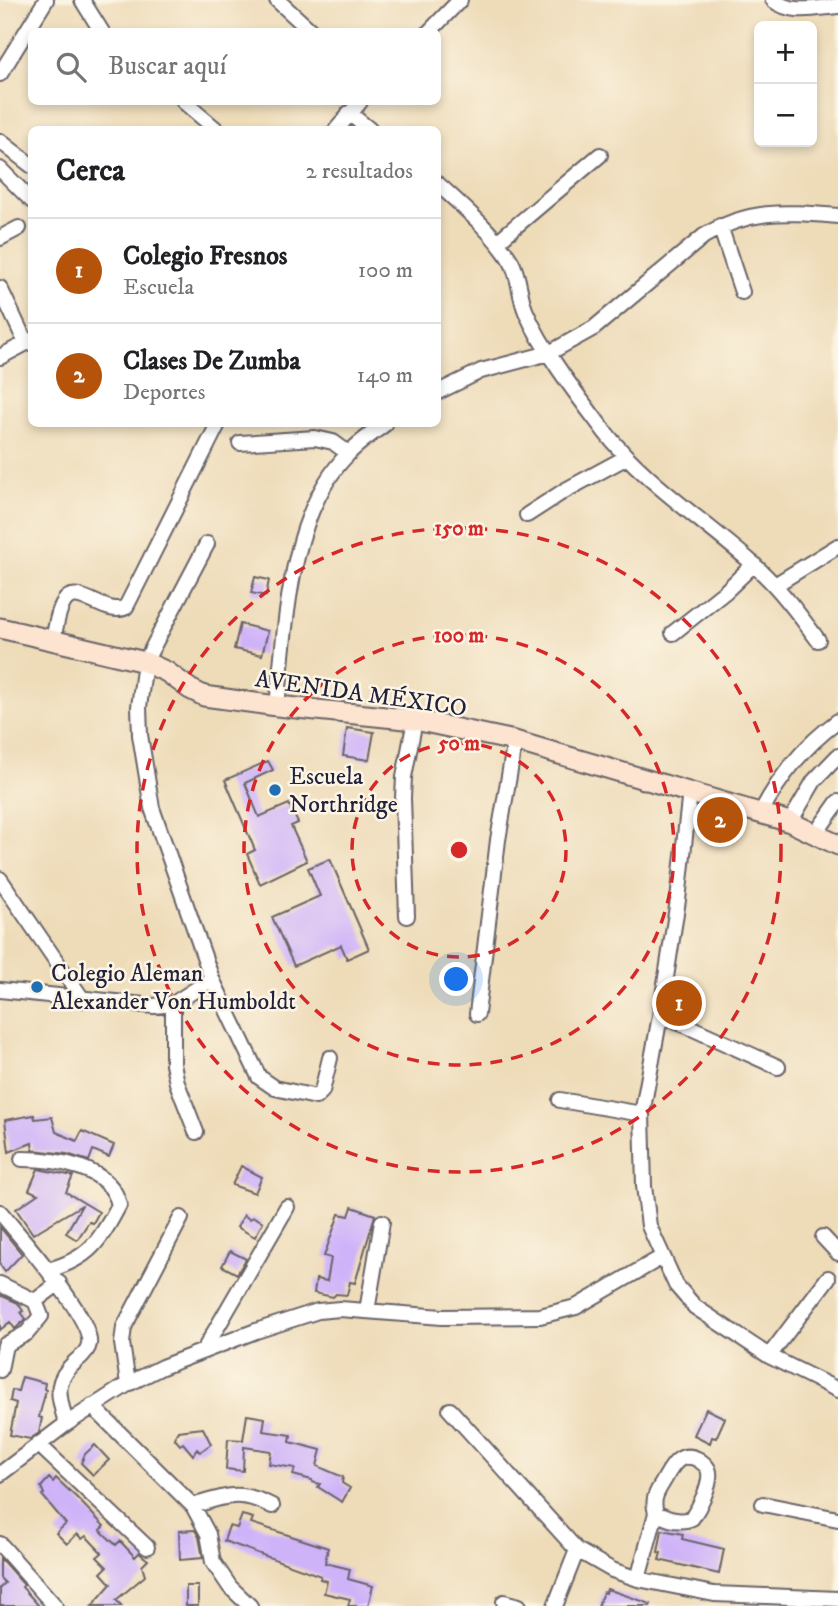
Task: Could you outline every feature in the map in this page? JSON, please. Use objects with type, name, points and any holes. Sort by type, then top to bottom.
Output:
[{"type":"main road","name":"AVENIDA MÉXICO","points":[[0,628],[145,662],[167,672],[204,696],[415,719],[515,741],[790,822],[838,845]]},
{"type":"street","points":[[29,28],[46,0]]},
{"type":"street","points":[[82,0],[100,28]]},
{"type":"street","points":[[277,0],[308,28]]},
{"type":"street","points":[[433,28],[460,0]]},
{"type":"street","points":[[773,0],[781,7],[798,10],[838,6]]},
{"type":"street","points":[[0,74],[28,29]]},
{"type":"street","points":[[187,105],[211,126]]},
{"type":"street","points":[[339,126],[357,105]]},
{"type":"street","points":[[349,113],[365,126]]},
{"type":"street","points":[[0,141],[28,163]]},
{"type":"street","points":[[497,242],[600,155]]},
{"type":"street","points":[[0,169],[28,197]]},
{"type":"street","points":[[441,189],[497,242],[512,262],[526,314],[549,353],[606,433],[627,457],[754,564],[775,585],[818,640]]},
{"type":"street","points":[[441,390],[481,371],[549,353],[578,340],[704,236],[720,226],[743,217],[769,213],[838,216]]},
{"type":"street","points":[[720,226],[741,292]]},
{"type":"street","points":[[0,238],[19,228]]},
{"type":"street","points":[[0,288],[28,340]]},
{"type":"street","points":[[0,357],[28,343]]},
{"type":"street","points":[[53,640],[61,607],[71,595],[80,595],[110,609],[126,607],[216,427]]},
{"type":"street","points":[[277,706],[292,578],[300,543],[329,478],[348,453],[381,427]]},
{"type":"street","points":[[240,443],[315,438],[333,442],[348,453]]},
{"type":"street","points":[[527,515],[564,491],[627,457]]},
{"type":"street","points":[[207,544],[145,662],[139,706],[139,735],[152,808],[212,979],[259,1077],[268,1085],[310,1096],[320,1095],[331,1058]]},
{"type":"street","points":[[775,585],[838,546]]},
{"type":"street","points":[[673,633],[726,591],[754,564]]},
{"type":"street","points":[[407,916],[403,798],[404,777],[415,719]]},
{"type":"street","points":[[761,813],[789,767],[823,732],[838,721]]},
{"type":"street","points":[[477,1014],[498,840],[515,741]]},
{"type":"street","points":[[790,822],[814,781],[838,756]]},
{"type":"street","points":[[690,791],[678,900],[642,1114],[644,1186],[649,1226],[676,1285],[695,1307],[769,1356],[838,1390]]},
{"type":"street","points":[[816,833],[838,802]]},
{"type":"street","points":[[0,878],[83,1000]]},
{"type":"street","points":[[0,990],[154,1006],[173,1004],[212,979]]},
{"type":"street","points":[[173,1004],[175,1074],[195,1132]]},
{"type":"street","points":[[660,1016],[778,1066]]},
{"type":"street","points":[[560,1100],[642,1114]]},
{"type":"street","points":[[22,1159],[41,1159],[86,1170],[104,1179],[117,1197],[119,1205],[98,1240],[81,1258],[68,1265],[48,1270]]},
{"type":"street","points":[[204,1350],[287,1207]]},
{"type":"street","points":[[0,1212],[59,1283],[89,1338],[85,1352],[60,1379],[60,1398],[66,1424]]},
{"type":"street","points":[[128,1384],[122,1343],[124,1327],[181,1218]]},
{"type":"street","points":[[367,1311],[382,1222]]},
{"type":"street","points":[[823,1237],[838,1253]]},
{"type":"street","points":[[0,1474],[66,1424],[128,1384],[204,1350],[318,1311],[340,1309],[454,1317],[540,1316],[576,1307],[662,1257]]},
{"type":"street","points":[[769,1356],[828,1278]]},
{"type":"street","points":[[35,1301],[59,1283]]},
{"type":"street","points":[[0,1284],[35,1301],[41,1316],[27,1333],[5,1345],[0,1370]]},
{"type":"street","points":[[92,1406],[192,1506],[208,1534],[213,1562],[230,1587],[250,1606]]},
{"type":"street","points":[[450,1410],[577,1550],[612,1570],[714,1600],[838,1599]]},
{"type":"street","points":[[38,1444],[147,1547]]},
{"type":"street","points":[[638,1579],[656,1513],[653,1504],[656,1494],[679,1458],[693,1458],[706,1466],[709,1480],[692,1518],[678,1521],[656,1513]]},
{"type":"street","points":[[192,1506],[230,1494],[246,1495],[272,1506]]},
{"type":"street","points":[[763,1504],[838,1519]]},
{"type":"street","points":[[0,1544],[55,1606]]},
{"type":"street","points":[[555,1606],[577,1550]]},
{"type":"building","points":[[255,577],[269,580],[266,596],[251,593]]},
{"type":"building","points":[[240,624],[268,631],[262,655],[234,649]]},
{"type":"building","points":[[347,728],[374,732],[369,760],[343,756]]},
{"type":"building","points":[[268,761],[273,770],[245,783],[259,817],[289,804],[298,823],[291,826],[307,861],[260,884],[247,854],[255,850],[225,780]]},
{"type":"building","points":[[330,859],[369,949],[347,959],[341,945],[294,966],[272,917],[320,896],[308,868]]},
{"type":"building","points":[[34,1115],[35,1119],[52,1117],[56,1132],[77,1141],[82,1131],[114,1145],[109,1157],[93,1150],[89,1161],[67,1154],[33,1150],[32,1143],[9,1152],[5,1120]]},
{"type":"building","points":[[241,1166],[262,1177],[255,1193],[232,1185]]},
{"type":"building","points":[[38,1169],[73,1176],[66,1192],[99,1212],[77,1240],[66,1233],[82,1205],[33,1234],[16,1209],[38,1194],[29,1190]]},
{"type":"building","points":[[352,1207],[375,1215],[355,1283],[350,1282],[347,1295],[336,1294],[333,1297],[314,1293],[316,1279],[327,1281],[331,1258],[324,1256],[339,1214],[349,1216]]},
{"type":"building","points":[[244,1215],[263,1222],[255,1237],[237,1227]]},
{"type":"building","points":[[0,1227],[22,1254],[5,1272],[0,1265]]},
{"type":"building","points":[[230,1251],[246,1259],[237,1274],[222,1266]]},
{"type":"building","points":[[0,1295],[18,1303],[23,1311],[21,1312],[26,1319],[15,1329],[10,1322],[0,1330]]},
{"type":"building","points":[[22,1377],[45,1383],[46,1390],[39,1417],[42,1418],[39,1433],[30,1439],[10,1435],[16,1403],[10,1401],[12,1390],[18,1391]]},
{"type":"building","points":[[706,1409],[725,1418],[716,1438],[712,1437],[710,1443],[694,1435]]},
{"type":"building","points":[[247,1415],[265,1418],[263,1431],[291,1435],[290,1442],[321,1450],[317,1466],[343,1477],[342,1483],[350,1488],[342,1502],[318,1487],[320,1484],[293,1475],[295,1468],[269,1464],[271,1451],[244,1447],[243,1471],[226,1469],[228,1439],[243,1440]]},
{"type":"building","points":[[203,1428],[211,1444],[200,1452],[197,1449],[193,1455],[183,1443],[180,1445],[174,1438],[178,1431]]},
{"type":"building","points":[[95,1445],[109,1460],[93,1475],[81,1463],[85,1454]]},
{"type":"building","points":[[49,1478],[53,1482],[56,1478],[77,1498],[104,1526],[100,1530],[116,1545],[120,1541],[135,1557],[139,1553],[148,1560],[142,1566],[145,1576],[116,1600],[122,1606],[92,1606],[111,1584],[101,1573],[107,1567],[97,1557],[102,1553],[86,1536],[82,1539],[77,1534],[67,1544],[56,1533],[66,1524],[42,1495],[44,1494],[41,1487]]},
{"type":"building","points":[[242,1515],[253,1518],[251,1523],[328,1548],[325,1563],[350,1569],[348,1579],[373,1586],[368,1606],[348,1606],[350,1599],[324,1593],[327,1581],[320,1579],[321,1576],[224,1541],[229,1526],[237,1528]]},
{"type":"building","points":[[195,1530],[203,1558],[180,1560],[179,1531]]},
{"type":"building","points":[[662,1530],[683,1534],[682,1539],[724,1549],[719,1574],[659,1560]]},
{"type":"building","points":[[0,1558],[39,1606],[0,1606],[0,1588],[5,1583],[0,1578]]},
{"type":"building","points":[[186,1586],[198,1586],[198,1606],[186,1606]]},
{"type":"building","points":[[607,1589],[651,1604],[598,1606],[603,1592],[606,1593]]},
{"type":"place","name":"Escuela Northridge","points":[[275,790]]},
{"type":"place","name":"Clases De Zumba","points":[[720,820]]},
{"type":"place","name":"Colegio Aleman Alexander Von Humboldt","points":[[37,987]]},
{"type":"place","name":"Colegio Fresnos","points":[[679,1003]]}]
